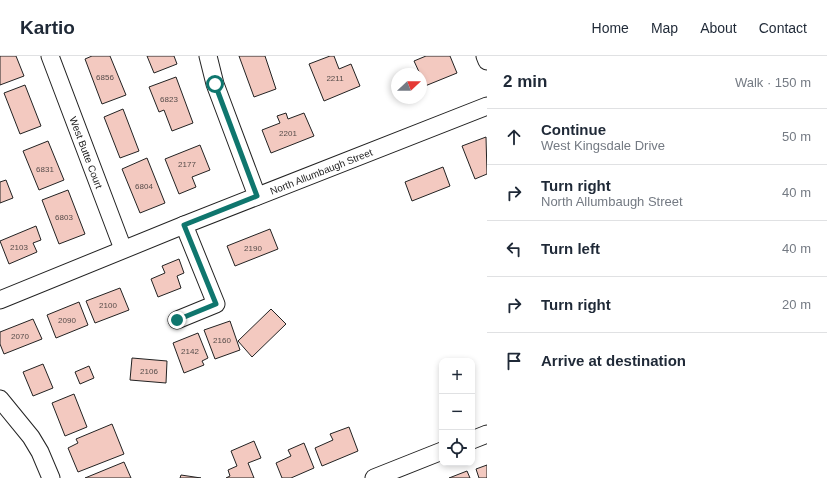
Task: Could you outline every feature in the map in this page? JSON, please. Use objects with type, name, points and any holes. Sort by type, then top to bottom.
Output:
[{"type":"street","name":"West Butte Court","points":[[50,56],[123,249]]},
{"type":"street","points":[[208,56],[215,84],[257,196]]},
{"type":"street","points":[[485,56],[487,62]]},
{"type":"street","name":"North Allumbaugh Street","points":[[0,300],[123,249],[487,106]]},
{"type":"street","points":[[177,320],[216,304],[184,225]]},
{"type":"street","points":[[0,399],[31,437],[40,452],[51,478]]},
{"type":"street","points":[[475,439],[487,434]]},
{"type":"street","points":[[374,478],[439,452]]},
{"type":"building","points":[[0,56],[16,56],[24,76],[0,85]]},
{"type":"building","points":[[92,56],[110,56],[126,95],[102,104],[85,59]]},
{"type":"building","points":[[147,56],[174,56],[177,64],[154,73]]},
{"type":"building","points":[[239,56],[265,56],[276,89],[254,97]]},
{"type":"building","points":[[330,56],[334,56],[339,69],[351,64],[360,86],[324,101],[309,64]]},
{"type":"building","points":[[426,56],[450,56],[457,73],[427,85],[427,68],[417,68],[414,61]]},
{"type":"building","points":[[176,77],[193,123],[172,131],[164,110],[159,112],[149,87]]},
{"type":"building","points":[[25,85],[41,126],[20,134],[4,93]]},
{"type":"building","points":[[123,109],[139,151],[120,158],[104,117]]},
{"type":"building","points":[[286,113],[288,119],[304,113],[314,136],[271,153],[262,130],[280,123],[277,116]]},
{"type":"building","points":[[486,137],[487,174],[475,179],[462,146]]},
{"type":"building","points":[[48,141],[64,180],[39,190],[23,151]]},
{"type":"building","points":[[200,145],[210,170],[192,177],[196,187],[179,194],[165,159]]},
{"type":"building","points":[[147,158],[165,203],[140,213],[122,169]]},
{"type":"building","points":[[443,167],[450,186],[412,201],[405,182]]},
{"type":"building","points":[[6,180],[13,198],[0,203],[0,182]]},
{"type":"building","points":[[68,190],[85,234],[59,244],[42,200]]},
{"type":"building","points":[[36,226],[41,240],[33,243],[37,252],[9,264],[0,241]]},
{"type":"building","points":[[270,229],[278,249],[235,266],[227,246]]},
{"type":"building","points":[[179,259],[184,273],[177,276],[181,288],[158,297],[151,279],[165,273],[162,266]]},
{"type":"building","points":[[120,288],[129,310],[95,323],[86,301]]},
{"type":"building","points":[[79,302],[88,325],[56,338],[47,315]]},
{"type":"building","points":[[271,309],[286,324],[252,357],[238,341]]},
{"type":"building","points":[[33,319],[42,339],[4,354],[0,344],[0,332]]},
{"type":"building","points":[[230,321],[240,350],[215,359],[204,330]]},
{"type":"building","points":[[198,333],[208,358],[202,361],[204,365],[184,373],[173,343]]},
{"type":"building","points":[[132,358],[167,361],[166,383],[130,380]]},
{"type":"building","points":[[43,364],[53,388],[33,396],[23,372]]},
{"type":"building","points":[[89,366],[94,378],[80,384],[75,372]]},
{"type":"building","points":[[74,394],[87,427],[65,436],[52,403]]},
{"type":"building","points":[[112,424],[124,454],[78,472],[68,448],[78,443],[76,439]]},
{"type":"building","points":[[349,427],[358,451],[322,466],[315,448],[333,440],[330,434]]},
{"type":"building","points":[[254,441],[261,458],[248,463],[254,478],[226,478],[230,476],[228,470],[237,466],[231,451]]},
{"type":"building","points":[[304,443],[314,468],[291,478],[282,478],[276,463],[291,456],[288,450]]},
{"type":"building","points":[[124,462],[131,478],[85,478]]},
{"type":"building","points":[[487,465],[487,478],[479,478],[476,469]]},
{"type":"building","points":[[467,471],[470,478],[449,478]]},
{"type":"building","points":[[181,475],[201,478],[180,478]]},
{"type":"route","points":[[177,320],[216,304],[184,225],[257,196],[215,84]]}]
